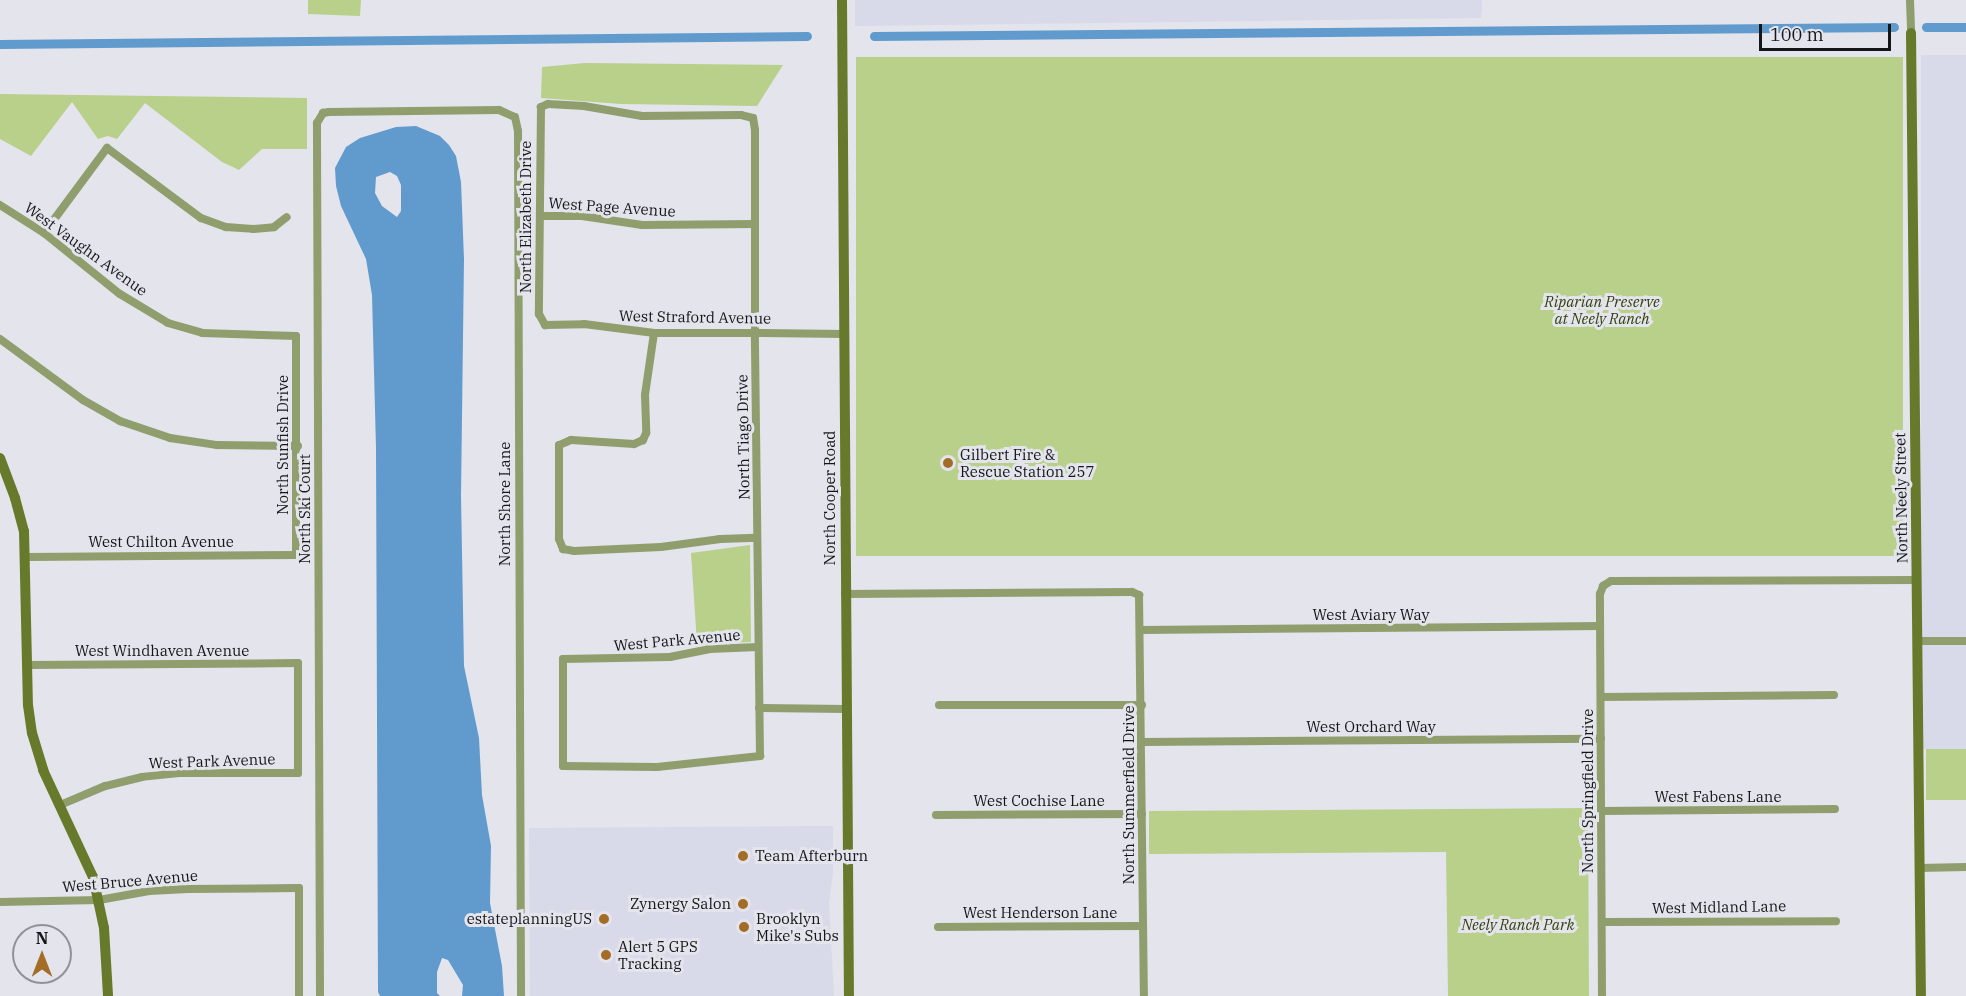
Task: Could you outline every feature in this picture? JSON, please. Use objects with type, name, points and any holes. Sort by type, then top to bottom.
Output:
[{"type":"street","name":"North Cooper Road","points":[[842,0],[849,996]]},
{"type":"street","name":"North Neely Street","points":[[1910,0],[1921,996]]},
{"type":"street","name":"North Tiago Drive","points":[[541,107],[548,104],[584,106],[642,116],[741,115],[753,118],[760,756]]},
{"type":"street","name":"North Elizabeth Drive","points":[[541,107],[539,314],[544,325]]},
{"type":"street","name":"North Ski Court","points":[[320,996],[317,123],[324,113],[329,112],[412,111]]},
{"type":"street","name":"North Shore Lane","points":[[412,111],[506,111],[515,117],[518,131],[521,996]]},
{"type":"street","points":[[44,233],[108,148],[201,218],[226,227],[253,229],[274,227],[287,217]]},
{"type":"street","name":"West Vaughn Avenue","points":[[0,205],[44,233],[120,294],[168,323],[202,333],[296,336]]},
{"type":"street","name":"West Page Avenue","points":[[540,216],[582,216],[642,225],[755,224]]},
{"type":"street","name":"West Straford Avenue","points":[[544,325],[584,324],[654,333],[844,334]]},
{"type":"street","points":[[654,333],[645,395],[646,433],[643,440],[634,444],[571,440],[559,445],[559,539],[563,549],[574,551],[661,547],[720,539],[757,538]]},
{"type":"street","name":"North Sunfish Drive","points":[[296,336],[298,446],[296,555]]},
{"type":"street","points":[[0,339],[83,400],[120,421],[170,438],[217,445],[298,446]]},
{"type":"street","points":[[2,462],[24,531],[28,705],[32,733],[43,770],[93,877],[99,900],[108,962],[108,996]]},
{"type":"street","name":"West Chilton Avenue","points":[[26,557],[296,555]]},
{"type":"street","name":"North Springfield Drive","points":[[1602,996],[1600,626],[1603,586],[1611,581],[1917,580]]},
{"type":"street","name":"North Summerfield Drive","points":[[845,594],[1132,592],[1139,594],[1142,705],[1143,996]]},
{"type":"street","name":"West Aviary Way","points":[[1141,630],[1600,626]]},
{"type":"street","points":[[1917,641],[1966,641]]},
{"type":"street","name":"West Park Avenue","points":[[758,647],[710,650],[670,657],[563,659],[563,766],[657,767],[760,756]]},
{"type":"street","name":"West Windhaven Avenue","points":[[27,665],[298,663],[298,773]]},
{"type":"street","points":[[1601,696],[1834,695]]},
{"type":"street","points":[[939,705],[1142,705]]},
{"type":"street","points":[[759,708],[846,709]]},
{"type":"street","name":"West Orchard Way","points":[[1142,742],[1601,739]]},
{"type":"street","name":"West Park Avenue","points":[[60,805],[105,786],[142,777],[179,773],[298,773]]},
{"type":"street","name":"West Fabens Lane","points":[[1601,811],[1834,809]]},
{"type":"street","name":"West Cochise Lane","points":[[936,815],[1142,814]]},
{"type":"street","points":[[1919,868],[1966,867]]},
{"type":"street","name":"West Bruce Avenue","points":[[0,902],[99,900],[149,891],[299,888],[299,996]]},
{"type":"street","name":"West Midland Lane","points":[[1602,922],[1836,921]]},
{"type":"street","name":"West Henderson Lane","points":[[938,927],[1143,926]]},
{"type":"shaded area","points":[[855,0],[1482,0],[1482,8],[1481,18],[855,26]]},
{"type":"shaded area","points":[[1921,55],[1966,55],[1966,749],[1921,749]]},
{"type":"shaded area","points":[[833,826],[833,872],[829,904],[834,996],[530,996],[529,828]]},
{"type":"green space","points":[[308,0],[361,0],[360,16],[308,14]]},
{"type":"green space","name":"Riparian Preserve at Neely Ranch","points":[[856,57],[1903,57],[1903,556],[856,556]]},
{"type":"green space","points":[[585,63],[783,65],[757,106],[621,104],[541,98],[542,67]]},
{"type":"green space","points":[[0,94],[307,98],[307,149],[262,149],[239,170],[222,162],[145,103],[117,139],[108,136],[98,139],[72,102],[31,156],[0,139]]},
{"type":"green space","points":[[750,545],[751,642],[697,644],[691,553]]},
{"type":"green space","points":[[1926,749],[1966,749],[1966,800],[1926,800]]},
{"type":"green space","name":"Neely Ranch Park","points":[[1588,808],[1589,996],[1448,996],[1446,852],[1149,854],[1149,811]]},
{"type":"water","points":[[416,126],[440,136],[456,156],[461,182],[464,259],[461,495],[464,666],[479,738],[482,795],[491,846],[490,903],[502,966],[504,996],[462,996],[463,985],[448,960],[442,958],[437,972],[437,993],[440,996],[380,996],[378,992],[376,448],[372,295],[366,259],[341,206],[336,186],[335,168],[346,147],[360,138],[396,127]],"holes":[[[390,172],[397,176],[401,185],[401,211],[397,217],[382,206],[375,193],[376,177]]]},
{"type":"waterway","points":[[874,36],[1894,27]]},
{"type":"waterway","points":[[1926,27],[1966,27]]},
{"type":"waterway","points":[[0,44],[807,36]]},
{"type":"place","name":"Gilbert Fire & Rescue Station 257","points":[[948,463]]},
{"type":"place","name":"Team Afterburn","points":[[743,856]]},
{"type":"place","name":"Zynergy Salon","points":[[743,904]]},
{"type":"place","name":"estateplanningUS","points":[[604,919]]},
{"type":"place","name":"Brooklyn Mike's Subs","points":[[744,927]]},
{"type":"place","name":"Alert 5 GPS Tracking","points":[[606,955]]}]
